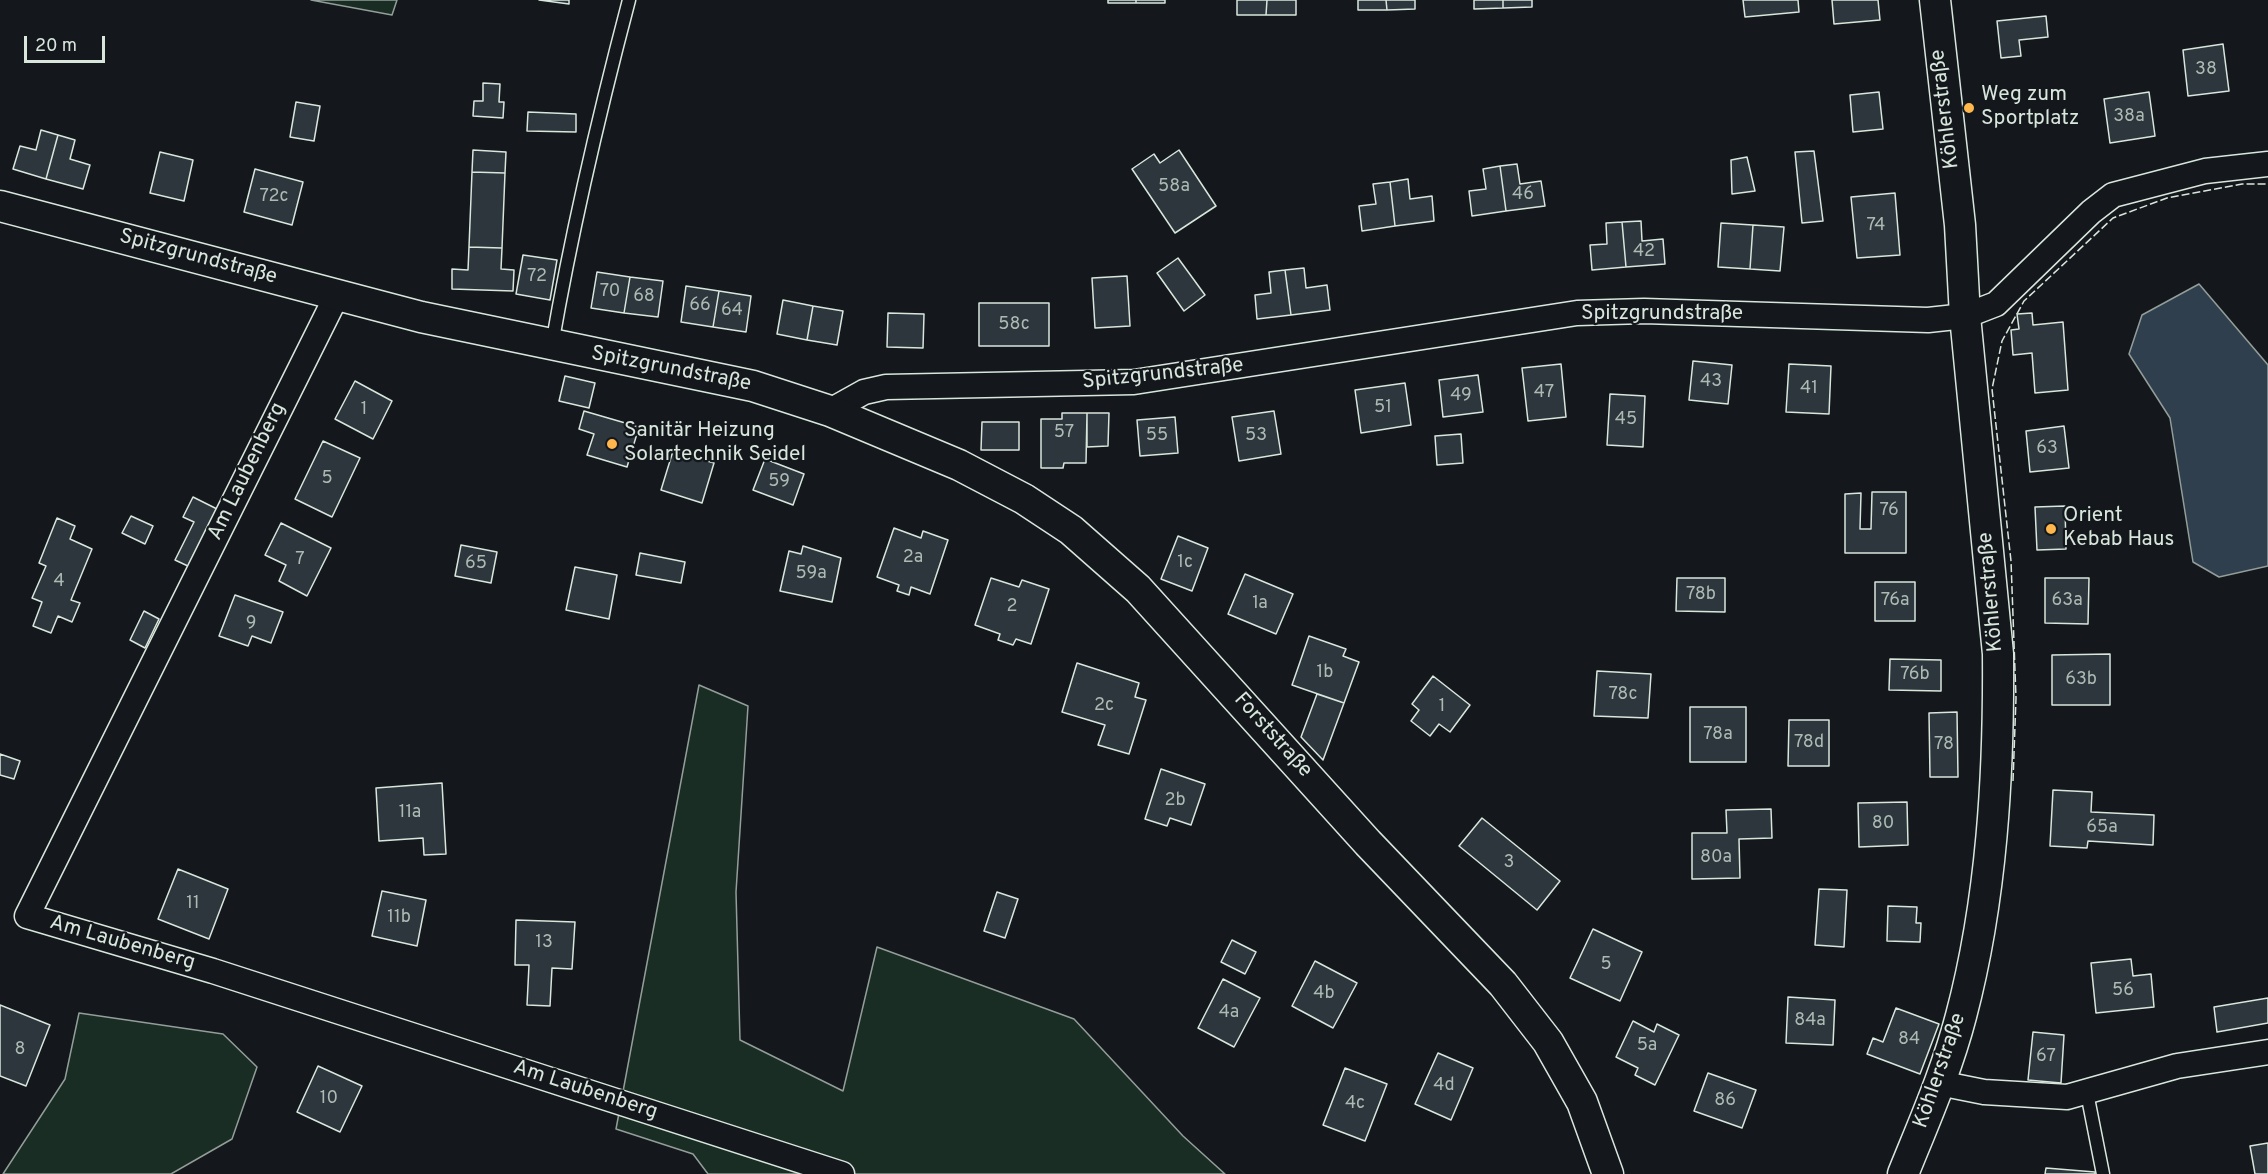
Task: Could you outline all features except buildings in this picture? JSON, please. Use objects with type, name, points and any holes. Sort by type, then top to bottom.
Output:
[{"type":"street","name":"Köhlerstraße","points":[[1903,1174],[1939,1083],[1961,1017],[1977,950],[1992,829],[1998,704],[1998,654],[1965,316],[1960,225],[1935,0]]},
{"type":"street","name":"Spitzgrundstraße","points":[[0,206],[421,317],[753,386],[830,411],[864,392],[886,387],[1134,382],[1577,313],[1644,311],[1928,320],[1965,316],[1996,304],[2091,212],[2113,195],[2205,171],[2268,165]]},
{"type":"street","name":"Am Laubenberg","points":[[337,295],[27,916],[213,971],[842,1174]]},
{"type":"street","name":"Forststraße","points":[[830,411],[958,465],[1024,499],[1071,530],[1138,589],[1360,834],[1524,1010],[1548,1042],[1582,1102],[1608,1174]]},
{"type":"street","points":[[1939,1083],[1994,1093],[2067,1097],[2177,1066],[2268,1052]]},
{"type":"lane","points":[[552,346],[565,270],[589,160],[629,0]]},
{"type":"lane","points":[[2087,1093],[2103,1174]]},
{"type":"green space","points":[[311,0],[397,0],[392,15]]},
{"type":"green space","points":[[699,685],[748,706],[736,892],[740,1040],[843,1091],[877,947],[1074,1019],[1183,1136],[1225,1174],[708,1174],[693,1154],[616,1129]]},
{"type":"green space","points":[[79,1013],[223,1034],[257,1067],[232,1139],[171,1174],[3,1174],[65,1079]]},
{"type":"water","points":[[2199,284],[2268,365],[2268,566],[2219,577],[2193,562],[2170,418],[2129,354],[2142,315]]},
{"type":"fence","points":[[2013,781],[2016,698],[2011,561],[1992,389],[2002,341],[2024,301],[2113,218],[2167,198],[2242,184],[2268,184]]},
{"type":"place","name":"Weg zum Sportplatz","points":[[1969,108]]},
{"type":"place","name":"Sanitär Heizung Solartechnik Seidel","points":[[612,444]]},
{"type":"place","name":"Orient Kebab Haus","points":[[2051,529]]}]
